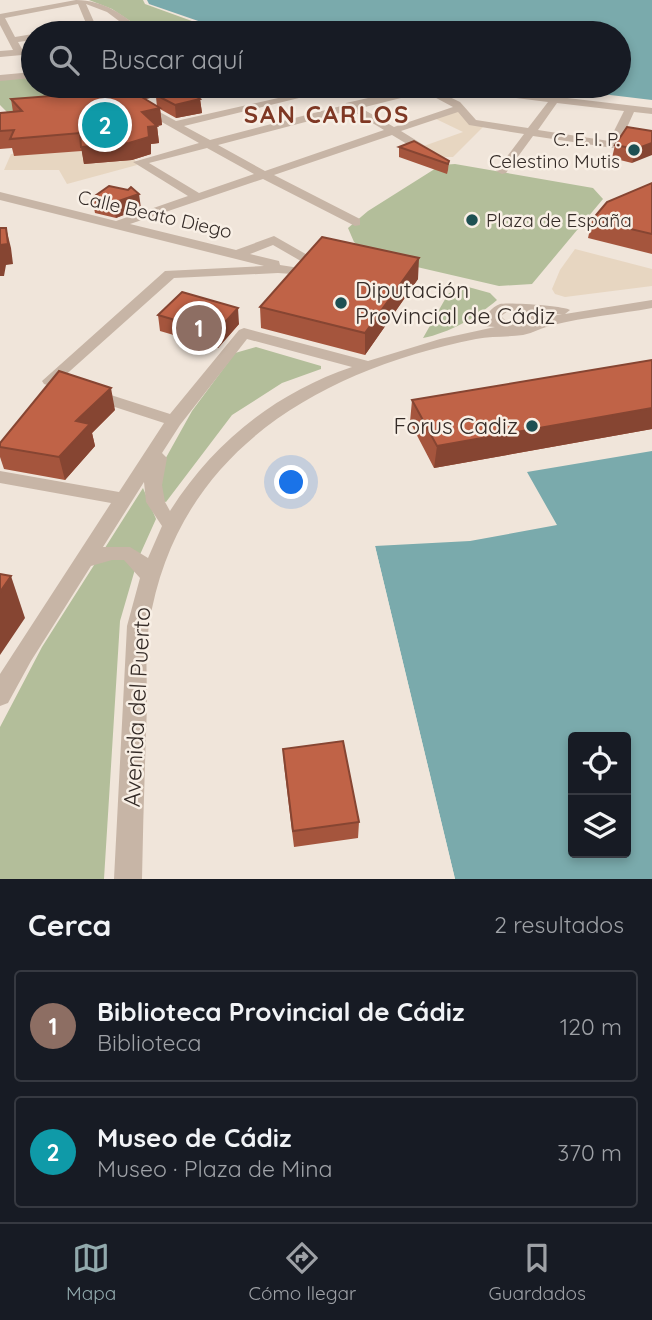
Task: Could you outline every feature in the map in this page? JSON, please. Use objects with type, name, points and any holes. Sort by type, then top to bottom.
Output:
[{"type":"street","points":[[83,1],[82,5],[89,21]]},
{"type":"street","points":[[0,54],[19,52],[0,17],[83,1],[110,10],[123,21]]},
{"type":"street","points":[[12,40],[21,39]]},
{"type":"street","points":[[0,78],[21,76]]},
{"type":"street","points":[[135,98],[140,105],[208,145],[355,222]]},
{"type":"street","points":[[140,105],[173,98]]},
{"type":"street","points":[[174,125],[283,98]]},
{"type":"street","points":[[340,98],[441,160]]},
{"type":"street","points":[[198,197],[139,162],[393,98]]},
{"type":"street","points":[[446,98],[473,123],[613,145],[631,108]]},
{"type":"street","points":[[547,98],[652,111]]},
{"type":"street","points":[[502,171],[555,99]]},
{"type":"street","points":[[119,225],[460,108]]},
{"type":"street","name":"Calle Beato Diego","points":[[0,196],[238,254],[306,266]]},
{"type":"street","points":[[195,273],[274,240],[306,266]]},
{"type":"street","points":[[174,422],[50,381],[170,274],[306,266]]},
{"type":"street","points":[[533,318],[652,293]]},
{"type":"street","points":[[514,330],[503,327],[495,317],[498,311],[506,308],[549,321],[652,304]]},
{"type":"street","name":"Avenida del Puerto","points":[[467,337],[495,317]]},
{"type":"street","name":"Avenida del Puerto","points":[[128,879],[138,626],[150,577],[171,524],[198,483],[220,456],[255,424],[312,388],[367,366],[467,337],[526,330],[533,318]]},
{"type":"street","points":[[0,696],[23,654],[82,561],[174,422],[244,333],[367,366]]},
{"type":"street","points":[[162,442],[151,486],[163,517],[171,524]]},
{"type":"street","points":[[0,477],[123,499]]},
{"type":"street","points":[[82,561],[104,552],[126,553],[144,564],[150,577]]},
{"type":"green space","points":[[89,0],[143,0],[145,4],[192,21],[130,21],[112,9]]},
{"type":"green space","points":[[21,76],[21,98],[134,98],[139,104],[10,115],[0,105],[0,78]]},
{"type":"green space","name":"Plaza de España","points":[[455,164],[593,188],[603,199],[532,284],[499,286],[391,261],[362,249],[354,242],[348,228],[368,211],[441,165]]},
{"type":"green space","points":[[461,285],[490,293],[497,300],[462,324],[423,338],[448,294]]},
{"type":"green space","points":[[256,347],[321,366],[321,369],[282,383],[232,415],[166,502],[160,500],[158,472],[192,411],[235,353]]},
{"type":"green space","points":[[143,488],[156,519],[138,559],[120,621],[104,879],[0,879],[0,727],[42,647]]},
{"type":"shaded area","points":[[456,110],[483,127],[453,157],[444,157],[421,147],[463,132],[434,118]]},
{"type":"shaded area","points":[[83,151],[84,164],[135,160],[137,165],[67,184],[59,170],[4,170],[11,154]]},
{"type":"shaded area","points":[[575,249],[652,269],[652,286],[565,297],[555,294],[552,289],[560,270]]},
{"type":"water","points":[[147,0],[652,0],[652,100],[631,97],[631,21],[198,21],[149,4]]},
{"type":"water","points":[[652,451],[652,879],[455,879],[375,546],[470,541],[557,525],[527,472]]},
{"type":"pier","points":[[375,546],[455,879],[451,879],[372,547]]},
{"type":"building","points":[[143,98],[160,108],[142,112],[157,126],[148,127],[149,137],[129,143],[81,147],[80,133],[10,139],[14,130],[0,131],[0,113],[22,111],[11,99]]},
{"type":"building","points":[[162,98],[200,99],[175,105]]},
{"type":"building","points":[[627,127],[652,131],[652,143],[636,149],[615,145]]},
{"type":"building","points":[[414,141],[449,161],[448,164],[399,147]]},
{"type":"building","points":[[652,183],[652,234],[592,220],[607,202]]},
{"type":"building","points":[[109,186],[128,190],[131,187],[139,194],[113,203],[92,198]]},
{"type":"building","points":[[0,228],[6,228],[8,244],[0,245]]},
{"type":"building","name":"Diputación Provincial de Cádiz","points":[[322,237],[419,258],[365,333],[260,307]]},
{"type":"building","points":[[182,292],[238,308],[216,332],[158,315]]},
{"type":"building","points":[[652,360],[652,408],[437,446],[412,400]]},
{"type":"building","points":[[59,371],[111,388],[76,421],[90,424],[59,457],[0,447],[0,443]]},
{"type":"building","points":[[0,574],[11,576],[0,592]]},
{"type":"building","points":[[343,741],[359,822],[293,831],[283,749]]},
{"type":"place","name":"Museo de Cádiz","points":[[105,125]]},
{"type":"place","name":"C. E. I. P. Celestino Mutis","points":[[634,150]]},
{"type":"place","name":"Plaza de España","points":[[472,220]]},
{"type":"place","name":"Diputación Provincial de Cádiz","points":[[341,303]]},
{"type":"place","name":"Biblioteca Provincial de Cádiz","points":[[199,328]]},
{"type":"place","name":"Forus Cadiz","points":[[532,426]]},
{"type":"district","name":"SAN CARLOS","points":[[327,115]]}]
